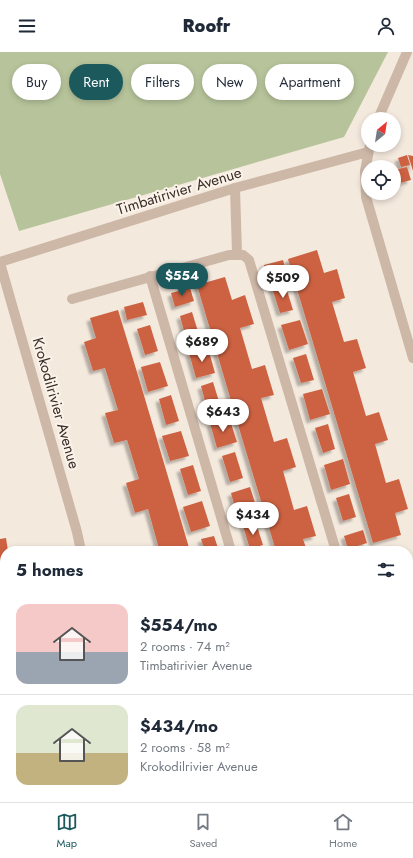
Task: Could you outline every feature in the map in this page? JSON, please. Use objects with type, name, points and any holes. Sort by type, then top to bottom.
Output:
[{"type":"street","points":[[381,112],[407,52]]},
{"type":"street","name":"Timbatirivier Avenue","points":[[0,262],[235,188],[361,150]]},
{"type":"street","points":[[368,152],[365,172],[366,197],[413,358]]},
{"type":"street","points":[[235,188],[237,254]]},
{"type":"street","points":[[72,298],[237,254],[243,255],[249,260],[335,546]]},
{"type":"street","name":"Krokodilrivier Avenue","points":[[0,262],[78,532],[80,546]]},
{"type":"street","points":[[150,276],[229,546]]},
{"type":"green space","points":[[0,52],[388,52],[344,137],[19,231],[0,174]]},
{"type":"building","points":[[407,155],[410,165],[401,167],[401,160],[399,160],[398,158]]},
{"type":"building","points":[[408,155],[413,156],[413,171]]},
{"type":"building","points":[[407,167],[411,180],[401,183],[401,168]]},
{"type":"building","points":[[317,250],[324,273],[337,269],[345,298],[332,302],[344,342],[357,339],[366,368],[353,372],[366,416],[379,412],[388,440],[375,444],[386,483],[399,479],[408,509],[395,513],[401,535],[373,543],[288,259]]},
{"type":"building","points":[[283,260],[287,273],[268,279],[264,265]]},
{"type":"building","points":[[225,277],[232,300],[245,295],[254,324],[240,328],[252,369],[265,365],[274,395],[261,398],[274,442],[287,438],[296,467],[283,471],[294,510],[307,506],[316,536],[303,539],[305,546],[274,546],[197,285]]},
{"type":"building","points":[[285,284],[293,310],[280,313],[272,288]]},
{"type":"building","points":[[190,288],[194,301],[175,307],[171,293]]},
{"type":"building","points":[[143,302],[147,315],[127,320],[124,307]]},
{"type":"building","points":[[118,310],[189,546],[158,546],[148,509],[135,513],[126,483],[139,479],[127,440],[114,443],[105,413],[118,410],[105,368],[93,371],[84,342],[96,338],[90,318]]},
{"type":"building","points":[[192,312],[200,338],[187,342],[180,316]]},
{"type":"building","points":[[300,320],[308,344],[289,350],[281,325]]},
{"type":"building","points":[[150,325],[158,351],[145,355],[137,329]]},
{"type":"building","points":[[208,348],[215,373],[196,378],[189,353]]},
{"type":"building","points":[[306,354],[314,380],[301,383],[293,358]]},
{"type":"building","points":[[160,362],[168,386],[148,392],[141,367]]},
{"type":"building","points":[[213,382],[221,408],[208,412],[201,386]]},
{"type":"building","points":[[322,389],[330,414],[310,420],[303,394]]},
{"type":"building","points":[[171,395],[179,421],[166,425],[159,399]]},
{"type":"building","points":[[229,417],[237,442],[217,448],[210,423]]},
{"type":"building","points":[[328,424],[335,449],[323,453],[315,428]]},
{"type":"building","points":[[181,431],[189,456],[170,461],[162,436]]},
{"type":"building","points":[[235,452],[243,478],[230,482],[222,456]]},
{"type":"building","points":[[343,459],[350,484],[331,490],[324,465]]},
{"type":"building","points":[[193,465],[201,491],[188,495],[180,469]]},
{"type":"building","points":[[250,487],[258,512],[238,518],[231,493]]},
{"type":"building","points":[[349,494],[356,517],[343,521],[336,498]]},
{"type":"building","points":[[202,501],[210,526],[191,532],[183,507]]},
{"type":"building","points":[[256,523],[263,545],[249,546],[243,526]]},
{"type":"building","points":[[363,530],[367,543],[358,546],[347,546],[344,536]]},
{"type":"building","points":[[214,536],[217,546],[203,546],[201,539]]},
{"type":"building","points":[[6,538],[7,546],[0,546],[0,539]]}]
